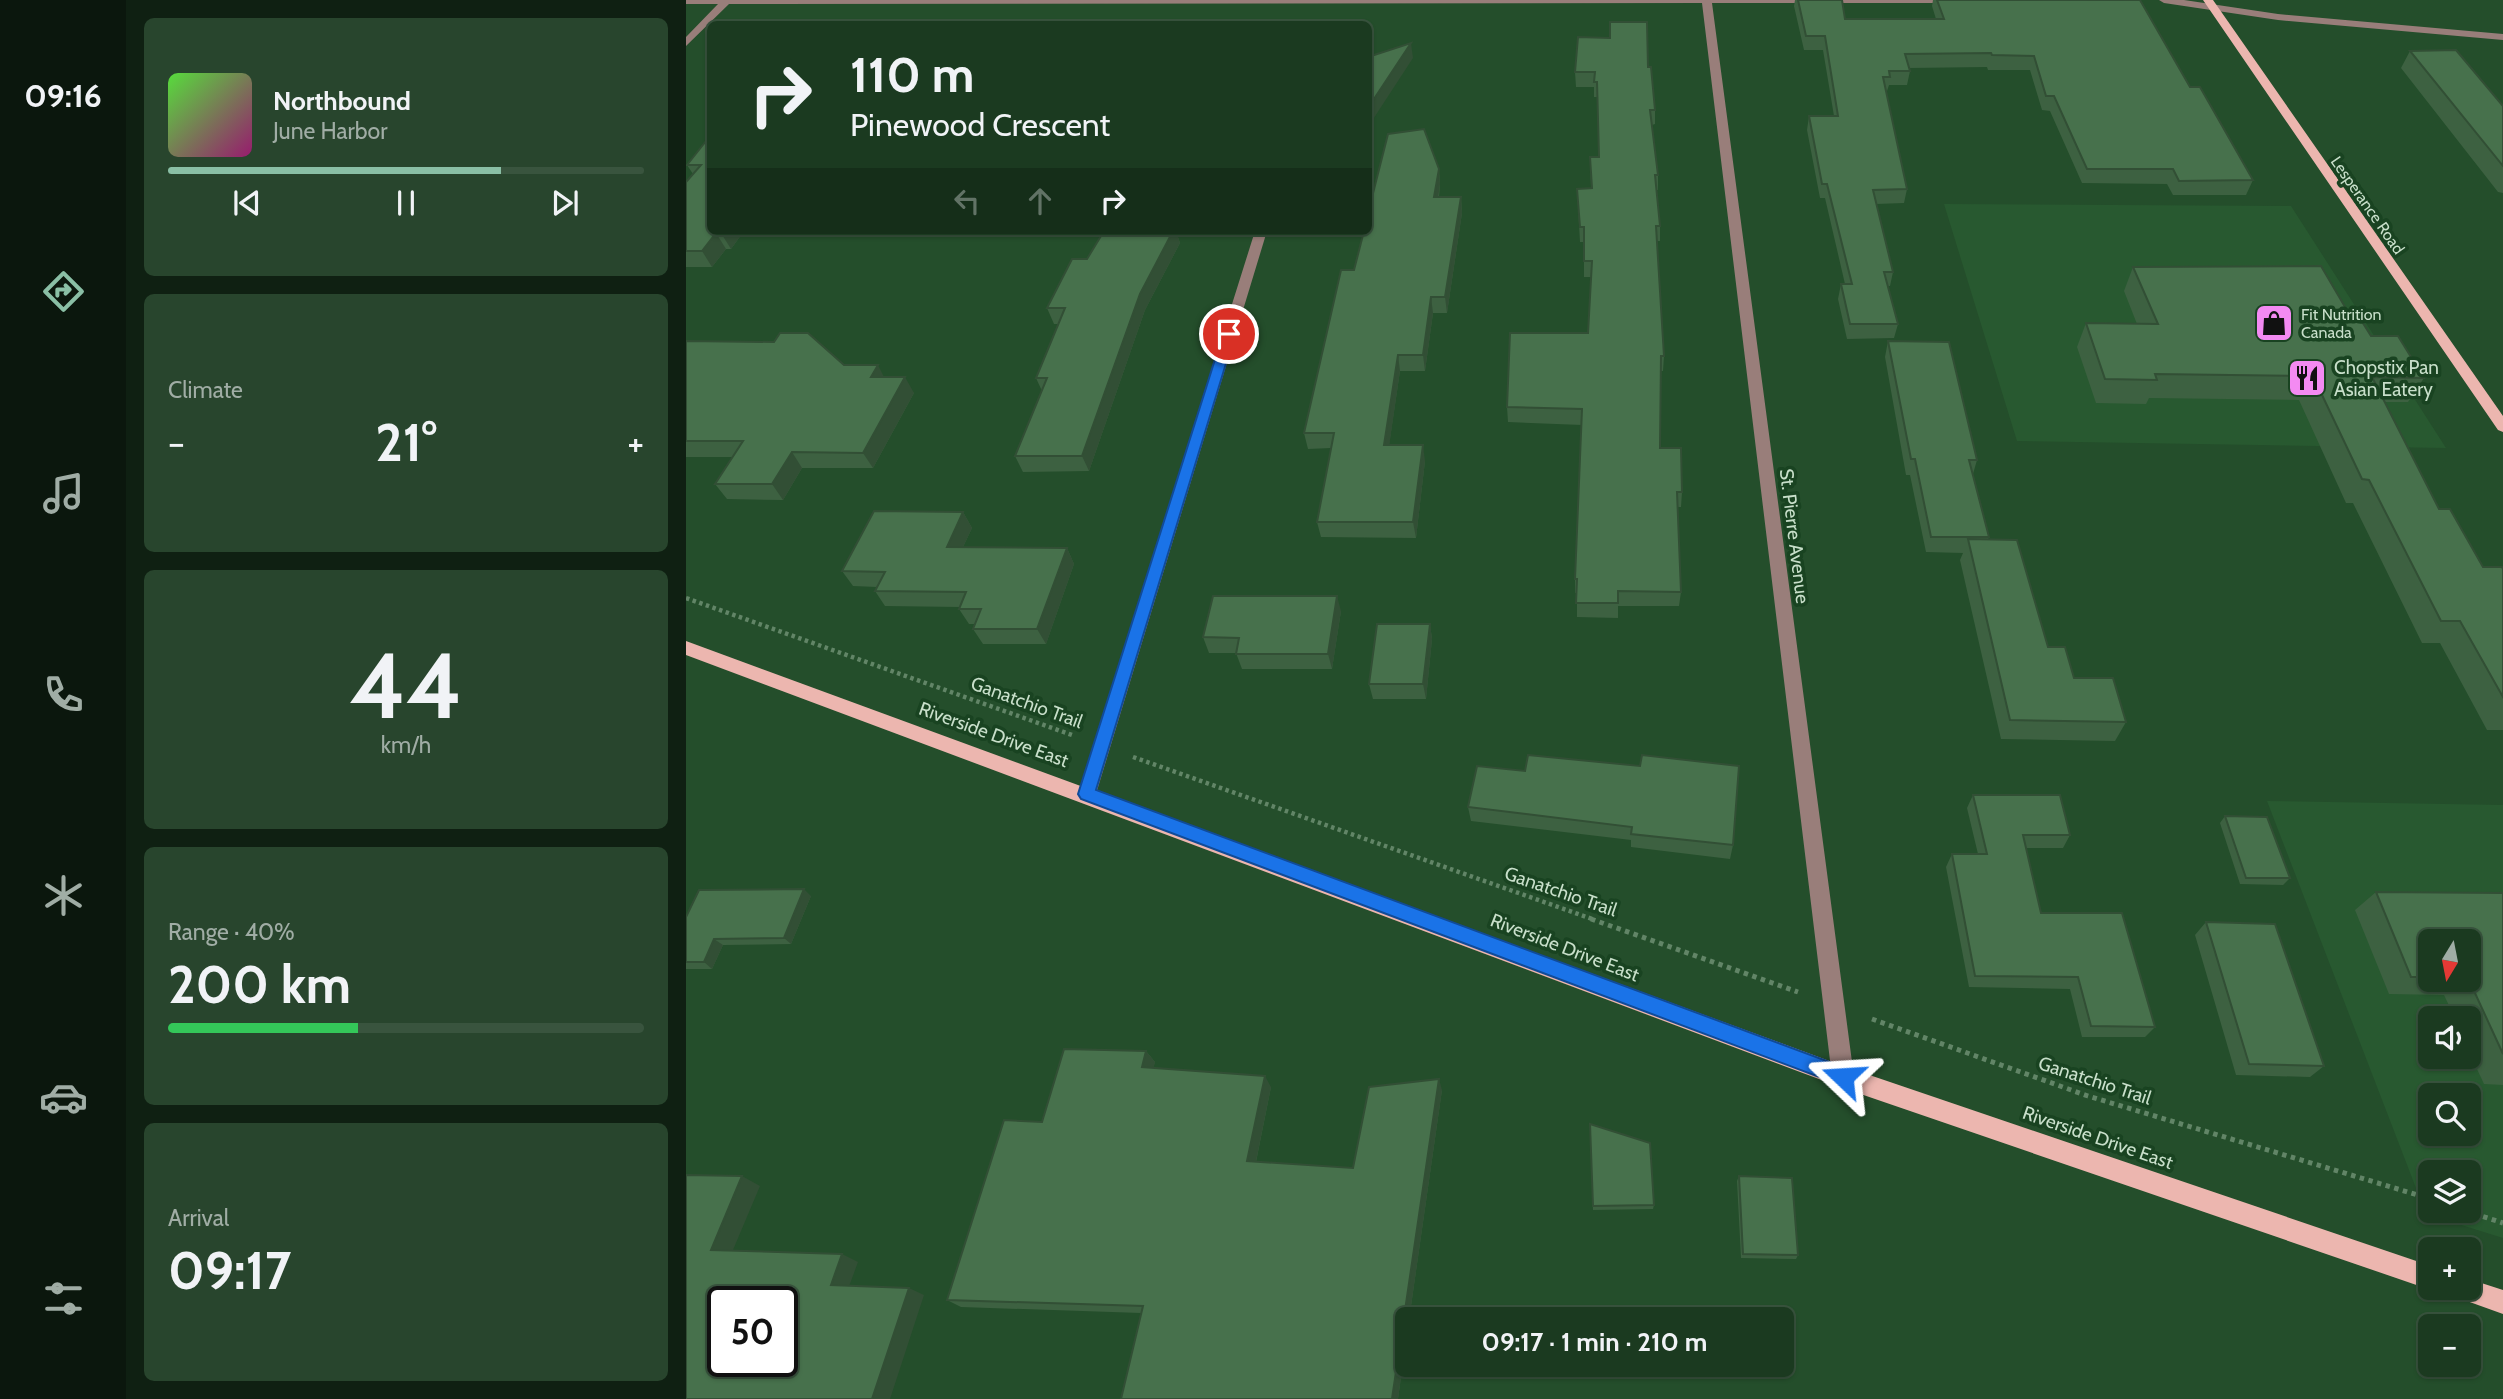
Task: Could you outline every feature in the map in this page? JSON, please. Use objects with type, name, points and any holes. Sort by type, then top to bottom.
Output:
[{"type":"main road","name":"Lesperance Road","points":[[2210,4],[2503,427]]},
{"type":"main road","name":"Riverside Drive East","points":[[686,648],[1087,794],[1843,1077],[2418,1274]]},
{"type":"main road","points":[[2481,1295],[2503,1302]]},
{"type":"street","name":"St. Pierre Avenue","points":[[1707,0],[1843,1077]]},
{"type":"street","points":[[686,1],[1936,0]]},
{"type":"street","points":[[2164,0],[2210,4],[2277,17],[2503,37]]},
{"type":"street","points":[[686,43],[726,1]]},
{"type":"street","points":[[1087,794],[1260,235]]},
{"type":"path","name":"Ganatchio Trail","points":[[686,598],[2088,1096],[2418,1195]]},
{"type":"path","points":[[2481,1216],[2503,1223]]},
{"type":"shaded area","points":[[1944,204],[2291,206],[2446,448],[2017,441]]},
{"type":"shaded area","points":[[2267,801],[2503,805],[2503,1238],[2455,1223],[2481,1223],[2481,1160],[2418,1160],[2418,1193]]},
{"type":"building","points":[[1798,0],[1842,0],[1845,19],[1944,19],[1937,0],[2140,0],[2190,87],[2200,87],[2253,180],[2179,181],[2173,169],[2087,169],[2054,96],[2046,96],[2034,56],[1991,53],[1905,54],[1910,71],[1889,71],[1890,77],[1883,77],[1907,189],[1873,190],[1893,272],[1884,272],[1898,324],[1850,324],[1841,284],[1852,284],[1827,184],[1822,184],[1809,116],[1838,116],[1825,36],[1806,36]]},
{"type":"building","points":[[1610,22],[1647,22],[1648,67],[1651,67],[1655,110],[1650,110],[1658,175],[1655,175],[1660,226],[1656,226],[1664,356],[1661,356],[1660,448],[1681,448],[1682,492],[1677,492],[1681,592],[1618,591],[1618,603],[1576,603],[1582,409],[1507,407],[1510,333],[1588,333],[1592,261],[1584,261],[1584,227],[1580,227],[1577,189],[1592,188],[1590,157],[1599,157],[1597,82],[1594,82],[1595,72],[1575,72],[1578,37],[1610,38]]},
{"type":"building","points":[[1411,43],[1372,102],[1372,56]]},
{"type":"building","points":[[2456,50],[2503,106],[2503,166],[2410,51]]},
{"type":"building","points":[[1424,129],[1439,169],[1434,197],[1461,197],[1445,297],[1431,297],[1423,355],[1398,355],[1384,445],[1423,445],[1413,522],[1317,522],[1334,433],[1304,433],[1341,270],[1354,270],[1363,235],[1372,235],[1372,197],[1388,134]]},
{"type":"building","points":[[707,140],[707,235],[714,235],[702,251],[686,251],[686,182],[701,165],[687,165]]},
{"type":"building","points":[[1102,235],[1171,235],[1140,294],[1082,456],[1015,456],[1047,378],[1036,378],[1065,308],[1047,308],[1072,259],[1087,259]]},
{"type":"building","points":[[2321,266],[2348,312],[2356,312],[2371,336],[2398,336],[2424,378],[2372,377],[2439,509],[2450,509],[2483,567],[2503,569],[2503,697],[2460,621],[2441,621],[2369,480],[2362,479],[2313,376],[2155,374],[2157,380],[2105,379],[2086,323],[2158,324],[2133,267]]},
{"type":"building","points":[[780,333],[808,333],[844,365],[878,365],[871,377],[905,377],[863,453],[792,452],[772,484],[715,484],[743,441],[686,441],[686,341],[774,342]]},
{"type":"building","points":[[1888,341],[1949,342],[1977,460],[1969,460],[1989,537],[1931,537],[1915,459],[1911,459]]},
{"type":"building","points":[[874,511],[963,512],[947,547],[1067,548],[1037,629],[973,629],[981,609],[959,609],[966,592],[875,591],[885,572],[842,571]]},
{"type":"building","points":[[1968,539],[2017,540],[2048,647],[2065,647],[2074,678],[2113,678],[2126,722],[2010,720]]},
{"type":"building","points":[[1213,596],[1337,596],[1328,654],[1236,654],[1239,638],[1203,637]]},
{"type":"building","points":[[1377,624],[1430,624],[1423,684],[1369,684]]},
{"type":"building","points":[[1528,755],[1640,766],[1642,755],[1739,766],[1733,845],[1631,834],[1632,827],[1468,807],[1477,766],[1525,771]]},
{"type":"building","points":[[1973,795],[2060,795],[2070,835],[2023,835],[2041,913],[2122,913],[2155,1027],[2091,1026],[2078,977],[1975,976],[1952,854],[1987,854]]},
{"type":"building","points":[[2225,816],[2267,817],[2290,878],[2246,878]]},
{"type":"building","points":[[804,889],[784,938],[714,939],[704,962],[686,962],[686,917],[699,890]]},
{"type":"building","points":[[2376,892],[2503,893],[2503,1054],[2475,992],[2482,992],[2482,929],[2418,929],[2418,977],[2411,977]]},
{"type":"building","points":[[2206,922],[2275,924],[2324,1066],[2249,1064]]},
{"type":"building","points":[[1064,1049],[1146,1051],[1142,1067],[1265,1076],[1247,1161],[1353,1168],[1369,1087],[1439,1079],[1406,1307],[1395,1307],[1395,1377],[1392,1399],[1121,1399],[1143,1306],[947,1300],[1004,1120],[1042,1122]]},
{"type":"building","points":[[1590,1124],[1650,1143],[1654,1205],[1593,1206]]},
{"type":"building","points":[[686,1175],[742,1176],[711,1250],[842,1254],[831,1285],[909,1288],[872,1399],[686,1399]]},
{"type":"building","points":[[1739,1176],[1792,1178],[1798,1255],[1743,1254]]},
{"type":"place","name":"Fit Nutrition Canada","points":[[2274,323]]},
{"type":"place","name":"Chopstix Pan Asian Eatery","points":[[2307,378]]},
{"type":"route","points":[[1229,334],[1087,794],[1843,1077]]}]
